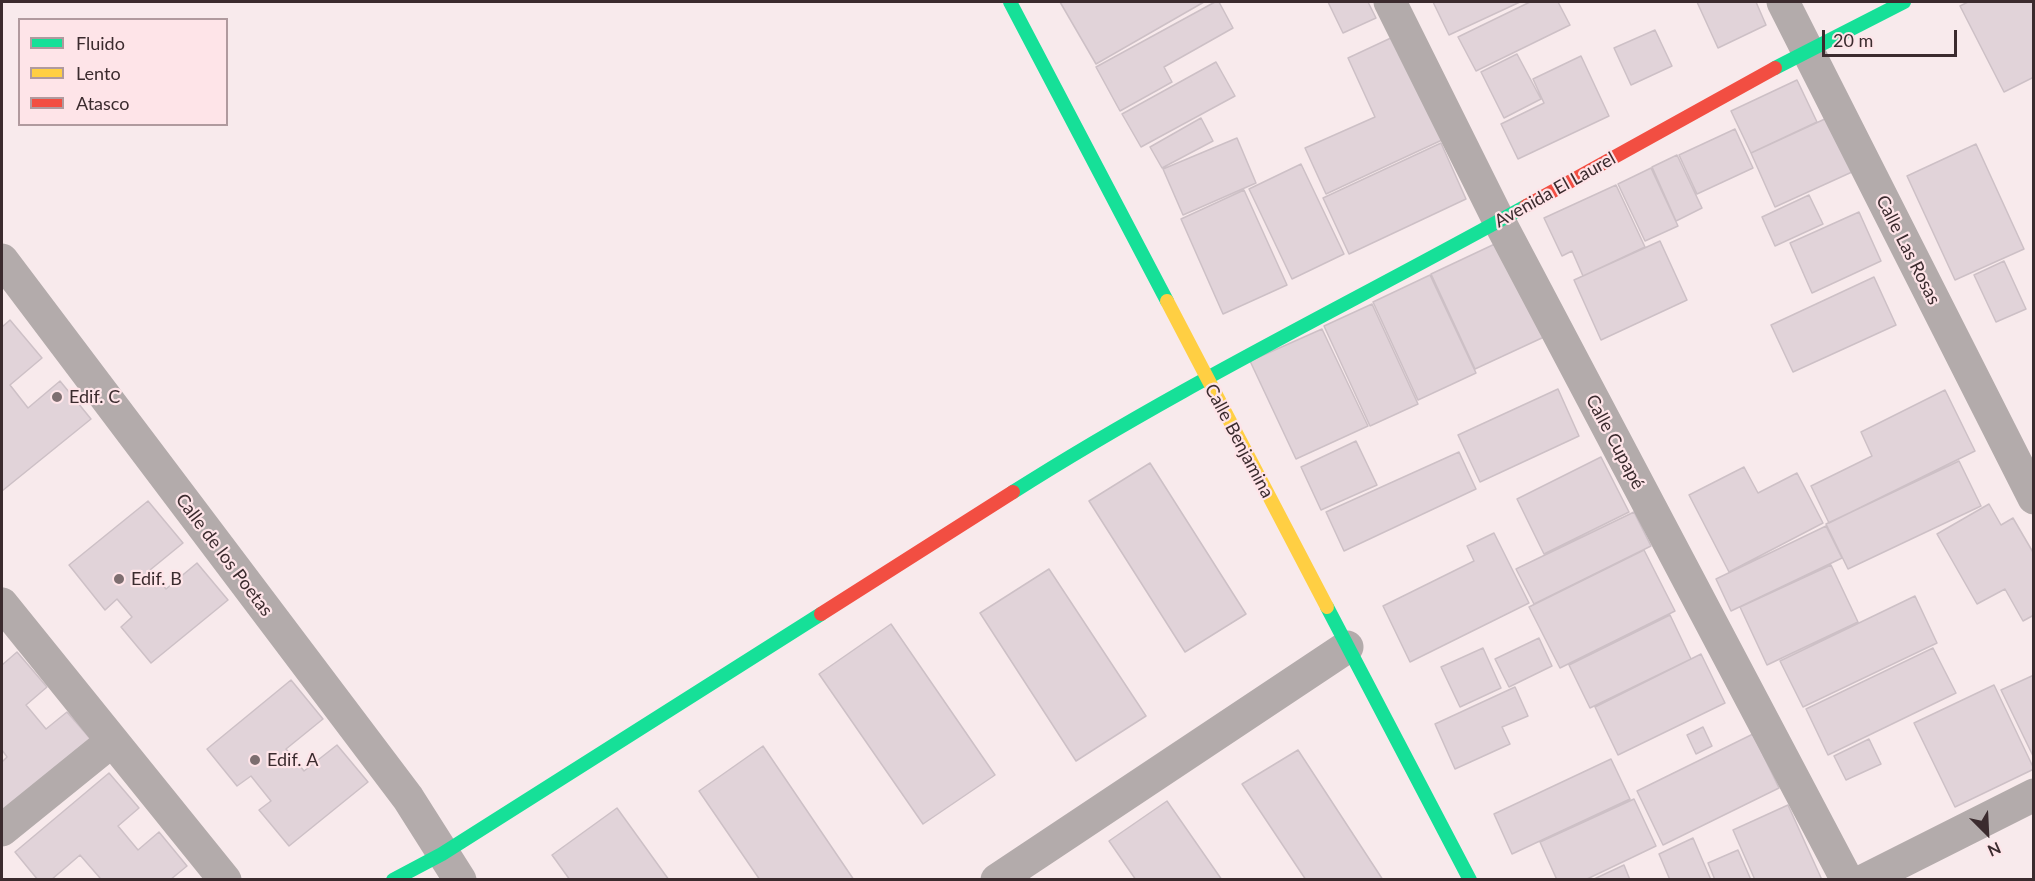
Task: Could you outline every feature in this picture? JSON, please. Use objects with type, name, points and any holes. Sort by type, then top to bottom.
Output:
[{"type":"street","name":"Calle Benjamina","points":[[1010,2],[1470,879]]},
{"type":"street","name":"Calle Cupapé","points":[[1390,2],[1499,221],[1847,879]]},
{"type":"street","name":"Calle Las Rosas","points":[[1783,2],[2034,498]]},
{"type":"street","name":"Avenida El Laurel","points":[[393,879],[451,867],[1059,463],[1206,379],[1499,221],[1807,50],[1904,2]]},
{"type":"street","name":"Calle de los Poetas","points":[[2,260],[408,798],[451,867]]},
{"type":"street","points":[[3,609],[225,879]]},
{"type":"street","points":[[997,879],[1347,647]]},
{"type":"street","points":[[2,830],[112,741]]},
{"type":"street","points":[[1866,879],[2034,795]]},
{"type":"building","points":[[1060,2],[1204,2],[1096,64]]},
{"type":"building","points":[[1215,2],[1219,2],[1233,28],[1164,67],[1172,82],[1120,111],[1096,67]]},
{"type":"building","points":[[1328,2],[1368,2],[1376,18],[1343,33]]},
{"type":"building","points":[[1433,2],[1520,2],[1449,35]]},
{"type":"building","points":[[1530,2],[1558,2],[1570,25],[1476,71],[1458,37]]},
{"type":"building","points":[[1697,2],[1756,2],[1766,25],[1718,48]]},
{"type":"building","points":[[1968,2],[2034,2],[2034,77],[2004,92],[1960,6]]},
{"type":"building","points":[[1655,30],[1672,66],[1631,85],[1614,48]]},
{"type":"building","points":[[1393,37],[1442,140],[1326,194],[1305,148],[1375,117],[1348,58]]},
{"type":"building","points":[[1517,54],[1541,99],[1504,118],[1481,72]]},
{"type":"building","points":[[1581,56],[1609,116],[1518,159],[1501,124],[1544,103],[1533,79]]},
{"type":"building","points":[[1216,62],[1235,96],[1141,147],[1122,114]]},
{"type":"building","points":[[1797,80],[1817,122],[1751,153],[1731,111]]},
{"type":"building","points":[[1201,118],[1213,141],[1162,168],[1150,147]]},
{"type":"building","points":[[1827,118],[1852,172],[1775,207],[1751,153]]},
{"type":"building","points":[[1735,129],[1753,168],[1697,194],[1679,155]]},
{"type":"building","points":[[1237,138],[1256,183],[1183,215],[1163,169]]},
{"type":"building","points":[[1441,143],[1466,199],[1349,254],[1323,198]]},
{"type":"building","points":[[1976,144],[2024,249],[1955,280],[1907,176]]},
{"type":"building","points":[[1677,155],[1702,208],[1676,221],[1652,167]]},
{"type":"building","points":[[1301,164],[1344,254],[1292,279],[1249,189]]},
{"type":"building","points":[[1651,168],[1678,226],[1645,241],[1618,184]]},
{"type":"building","points":[[1616,185],[1645,247],[1583,276],[1572,251],[1562,256],[1544,218]]},
{"type":"building","points":[[1244,190],[1287,285],[1223,314],[1181,219]]},
{"type":"building","points":[[1809,195],[1823,224],[1775,246],[1762,217]]},
{"type":"building","points":[[1859,212],[1881,261],[1812,293],[1790,243]]},
{"type":"building","points":[[1660,241],[1687,300],[1601,340],[1574,280]]},
{"type":"building","points":[[1499,242],[1544,337],[1475,369],[1431,274]]},
{"type":"building","points":[[2004,261],[2026,309],[1996,322],[1974,275]]},
{"type":"building","points":[[1430,275],[1476,373],[1418,400],[1373,302]]},
{"type":"building","points":[[1874,277],[1896,325],[1793,372],[1771,325]]},
{"type":"building","points":[[1372,304],[1418,404],[1370,426],[1324,326]]},
{"type":"building","name":"Edif. C","points":[[10,320],[42,358],[10,385],[28,408],[60,381],[91,419],[2,491],[2,327]]},
{"type":"building","points":[[1322,329],[1368,426],[1296,459],[1250,361]]},
{"type":"building","points":[[1558,389],[1579,436],[1480,482],[1458,435]]},
{"type":"building","points":[[1945,390],[1975,451],[1829,523],[1811,486],[1872,456],[1861,432]]},
{"type":"building","points":[[1356,441],[1377,485],[1321,510],[1301,467]]},
{"type":"building","points":[[1459,452],[1476,489],[1344,551],[1326,512]]},
{"type":"building","points":[[1601,457],[1629,512],[1544,554],[1517,499]]},
{"type":"building","points":[[1959,461],[1981,506],[1848,569],[1826,524]]},
{"type":"building","points":[[1150,463],[1246,614],[1185,652],[1089,501]]},
{"type":"building","points":[[1744,467],[1758,493],[1797,473],[1823,523],[1729,572],[1689,495]]},
{"type":"building","name":"Edif. B","points":[[148,501],[183,543],[150,570],[166,589],[197,563],[228,600],[151,663],[121,627],[132,617],[117,599],[105,610],[69,565]]},
{"type":"building","points":[[1989,504],[2001,525],[2013,518],[2034,554],[2034,615],[2023,621],[2005,589],[1977,604],[1937,534]]},
{"type":"building","points":[[1634,512],[1651,546],[1534,604],[1516,569]]},
{"type":"building","points":[[1826,526],[1842,558],[1731,611],[1716,579]]},
{"type":"building","points":[[1494,533],[1529,603],[1410,662],[1383,606],[1474,561],[1467,546]]},
{"type":"building","points":[[1644,550],[1675,611],[1560,668],[1529,607]]},
{"type":"building","points":[[1831,565],[1858,622],[1767,665],[1740,607]]},
{"type":"building","points":[[1049,569],[1146,716],[1076,761],[980,613]]},
{"type":"building","points":[[1915,596],[1937,643],[1803,707],[1780,661]]},
{"type":"building","points":[[1670,615],[1691,659],[1590,708],[1569,665]]},
{"type":"building","points":[[891,624],[995,775],[923,824],[819,674]]},
{"type":"building","points":[[1539,638],[1552,666],[1509,687],[1495,659]]},
{"type":"building","points":[[1483,648],[1501,688],[1460,707],[1441,667]]},
{"type":"building","points":[[1933,648],[1956,693],[1828,755],[1806,709]]},
{"type":"building","points":[[17,652],[47,687],[26,705],[46,729],[67,712],[95,744],[2,822],[2,762],[7,757],[2,750],[2,665]]},
{"type":"building","points":[[1701,654],[1725,703],[1618,755],[1595,707]]},
{"type":"building","points":[[2034,675],[2034,758],[2001,690]]},
{"type":"building","name":"Edif. A","points":[[291,680],[323,719],[286,749],[304,771],[337,745],[368,782],[289,846],[259,810],[271,801],[251,776],[237,786],[207,749]]},
{"type":"building","points":[[1994,685],[2034,769],[1955,807],[1914,723]]},
{"type":"building","points":[[1515,687],[1528,716],[1502,727],[1510,744],[1455,769],[1435,724]]},
{"type":"building","points":[[1703,727],[1712,746],[1696,754],[1687,735]]},
{"type":"building","points":[[1753,734],[1779,788],[1663,845],[1637,791]]},
{"type":"building","points":[[1869,739],[1881,764],[1846,780],[1834,756]]},
{"type":"building","points":[[763,746],[854,880],[760,880],[699,791]]},
{"type":"building","points":[[1298,750],[1383,880],[1306,880],[1242,784]]},
{"type":"building","points":[[1611,759],[1630,799],[1512,854],[1494,814]]},
{"type":"building","points":[[109,773],[139,808],[118,826],[138,850],[159,832],[187,866],[170,880],[99,880],[100,878],[80,855],[51,880],[38,880],[15,852]]},
{"type":"building","points":[[1634,799],[1656,846],[1585,880],[1557,880],[1540,842]]},
{"type":"building","points":[[1167,801],[1222,880],[1136,880],[1109,841]]},
{"type":"building","points":[[1788,805],[1822,880],[1755,880],[1733,830]]},
{"type":"building","points":[[617,808],[669,880],[570,880],[552,855]]},
{"type":"building","points":[[1693,838],[1711,880],[1670,880],[1659,854]]},
{"type":"building","points":[[1738,850],[1751,880],[1715,880],[1708,863]]},
{"type":"building","points":[[1624,865],[1630,880],[1592,880]]},
{"type":"traffic: fast","points":[[1010,2],[1167,301]]},
{"type":"traffic: fast","points":[[1775,68],[1904,2]]},
{"type":"traffic: fast","points":[[1013,492],[1075,453],[1203,380],[1526,206]]},
{"type":"traffic: fast","points":[[1327,607],[1470,880]]},
{"type":"traffic: fast","points":[[393,880],[442,854],[821,614]]},
{"type":"traffic: slow","points":[[1167,301],[1327,607]]},
{"type":"traffic: jam","points":[[1526,206],[1775,68]]},
{"type":"traffic: jam","points":[[821,614],[1013,492]]},
{"type":"place","name":"Edif. C","points":[[57,397]]},
{"type":"place","name":"Edif. B","points":[[119,579]]},
{"type":"place","name":"Edif. A","points":[[255,760]]}]
